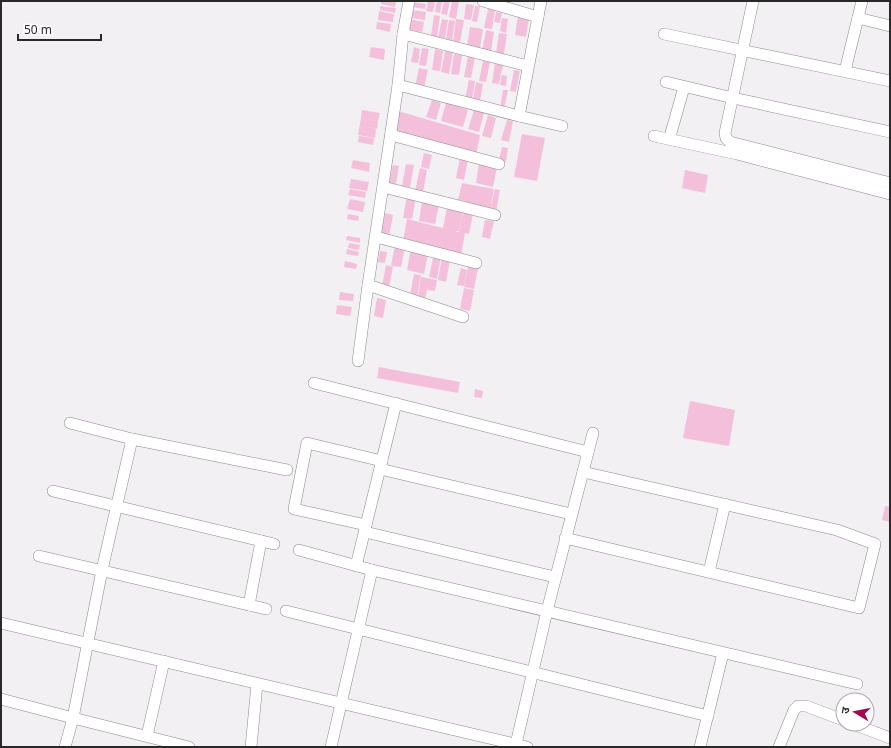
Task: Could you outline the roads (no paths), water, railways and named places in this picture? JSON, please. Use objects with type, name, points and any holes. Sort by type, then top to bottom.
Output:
[{"type":"street","points":[[358,361],[398,85],[402,34],[409,1]]},
{"type":"street","points":[[483,1],[538,17]]},
{"type":"street","points":[[519,116],[541,1]]},
{"type":"street","points":[[752,1],[725,133],[726,138],[730,142],[890,183]]},
{"type":"street","points":[[845,71],[862,1]]},
{"type":"street","points":[[858,18],[890,26]]},
{"type":"street","points":[[402,34],[528,66]]},
{"type":"street","points":[[664,34],[890,81]]},
{"type":"street","points":[[666,82],[890,132]]},
{"type":"street","points":[[398,85],[562,126]]},
{"type":"street","points":[[671,133],[684,87]]},
{"type":"street","points":[[391,135],[499,164]]},
{"type":"street","points":[[654,136],[738,154],[890,194]]},
{"type":"street","points":[[383,187],[495,215]]},
{"type":"street","points":[[376,237],[476,263]]},
{"type":"street","points":[[368,286],[463,317]]},
{"type":"street","points":[[314,383],[588,452]]},
{"type":"street","points":[[356,566],[396,403]]},
{"type":"street","points":[[70,423],[132,439],[286,470]]},
{"type":"street","points":[[516,744],[555,577],[593,433]]},
{"type":"street","points":[[65,747],[73,718],[102,570],[132,439]]},
{"type":"street","points":[[555,577],[294,509],[307,444],[381,465],[572,514]]},
{"type":"street","points":[[565,538],[860,608],[875,544],[837,530],[582,472]]},
{"type":"street","points":[[53,491],[274,544]]},
{"type":"street","points":[[709,572],[724,504]]},
{"type":"street","points":[[249,605],[261,541]]},
{"type":"street","points":[[299,550],[372,570],[857,684]]},
{"type":"street","points":[[39,556],[266,609]]},
{"type":"street","points":[[331,747],[372,570]]},
{"type":"street","points":[[286,611],[708,716]]},
{"type":"street","points":[[1,623],[527,747]]},
{"type":"street","points":[[700,747],[723,652]]},
{"type":"street","points":[[147,736],[164,661]]},
{"type":"street","points":[[251,747],[257,684]]},
{"type":"street","points":[[1,699],[189,747]]},
{"type":"street","points":[[779,747],[794,710],[798,706],[806,706],[835,717]]},
{"type":"street","points":[[875,732],[890,738]]}]
